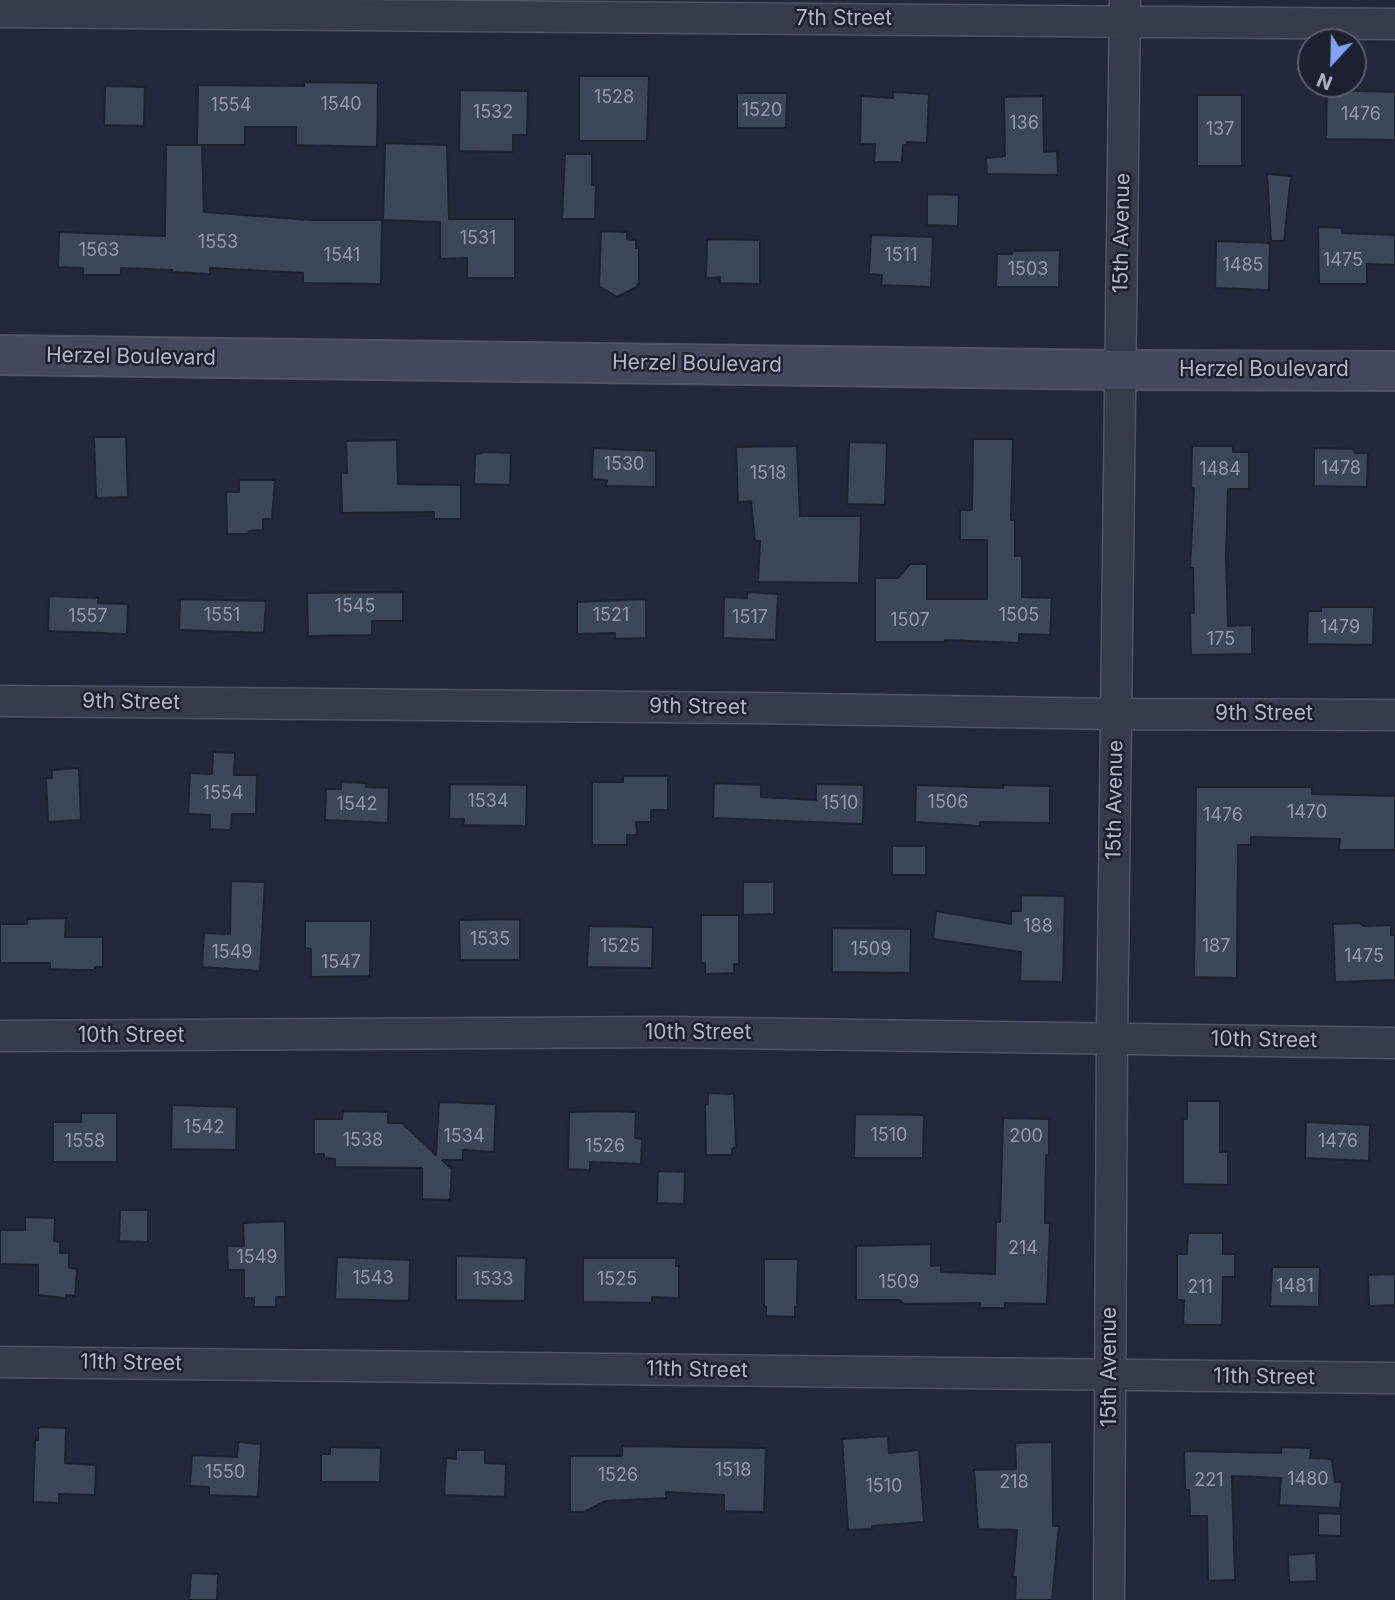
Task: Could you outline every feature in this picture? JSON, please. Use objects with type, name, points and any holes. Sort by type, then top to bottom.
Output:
[{"type":"street","name":"7th Street","points":[[0,12],[1125,11],[1395,24]]},
{"type":"street","name":"15th Avenue","points":[[1109,1600],[1112,1037],[1125,11]]},
{"type":"street","name":"Herzel Boulevard","points":[[0,355],[1121,370],[1395,371]]},
{"type":"street","name":"9th Street","points":[[0,701],[1395,715]]},
{"type":"street","name":"10th Street","points":[[0,1037],[665,1032],[1395,1043]]},
{"type":"street","name":"11th Street","points":[[0,1362],[1395,1378]]},
{"type":"building","points":[[579,76],[649,76],[647,141],[579,141]]},
{"type":"building","points":[[304,82],[378,83],[377,147],[296,145],[296,127],[245,127],[245,145],[202,145],[204,212],[311,220],[382,220],[381,284],[303,283],[303,273],[210,268],[210,274],[121,268],[121,275],[83,275],[83,268],[58,267],[59,232],[165,236],[166,145],[197,145],[198,85],[304,86]]},
{"type":"building","points":[[105,86],[145,87],[144,126],[104,125]]},
{"type":"building","points":[[460,90],[528,91],[527,135],[513,135],[513,152],[459,151]]},
{"type":"building","points":[[1367,91],[1395,92],[1395,140],[1326,139],[1327,98],[1367,98]]},
{"type":"building","points":[[893,92],[929,94],[927,143],[907,142],[907,145],[903,145],[902,162],[874,162],[875,144],[860,144],[861,96],[893,98]]},
{"type":"building","points":[[737,93],[787,93],[786,128],[737,128]]},
{"type":"building","points":[[1197,95],[1242,95],[1242,166],[1197,166]]},
{"type":"building","points":[[1043,96],[1044,152],[1057,151],[1058,175],[987,174],[986,158],[1005,156],[1004,97]]},
{"type":"building","points":[[385,143],[447,145],[449,219],[515,219],[515,278],[467,278],[467,258],[440,259],[440,222],[383,220]]},
{"type":"building","points":[[565,154],[592,154],[592,185],[596,185],[595,219],[562,219]]},
{"type":"building","points":[[1267,174],[1291,176],[1284,241],[1271,241]]},
{"type":"building","points":[[927,194],[959,195],[958,226],[927,225]]},
{"type":"building","points":[[1318,227],[1342,228],[1342,233],[1395,235],[1395,265],[1367,264],[1367,284],[1319,284]]},
{"type":"building","points":[[601,231],[627,232],[627,239],[636,240],[636,248],[639,247],[639,282],[635,288],[617,297],[599,286]]},
{"type":"building","points":[[871,235],[933,237],[931,287],[881,285],[882,275],[869,274]]},
{"type":"building","points":[[707,239],[760,240],[760,284],[720,283],[720,277],[706,278]]},
{"type":"building","points":[[1216,241],[1270,243],[1269,290],[1215,288]]},
{"type":"building","points":[[1060,250],[1059,287],[996,287],[997,254]]},
{"type":"building","points":[[94,437],[126,437],[128,497],[96,498]]},
{"type":"building","points":[[973,439],[1013,439],[1011,520],[1015,520],[1015,556],[1022,556],[1022,597],[1052,598],[1050,635],[1019,634],[1019,643],[945,640],[875,642],[875,578],[898,578],[910,564],[927,564],[927,599],[987,599],[987,540],[960,540],[960,510],[972,510]]},
{"type":"building","points":[[397,440],[398,484],[461,485],[461,519],[434,519],[434,512],[342,513],[341,473],[347,473],[346,441]]},
{"type":"building","points":[[849,442],[887,443],[885,505],[847,504]]},
{"type":"building","points":[[797,446],[800,516],[861,516],[859,583],[758,582],[760,541],[755,541],[751,501],[738,502],[736,447]]},
{"type":"building","points":[[1192,446],[1233,446],[1233,452],[1249,452],[1249,489],[1228,489],[1226,558],[1228,626],[1252,625],[1252,654],[1191,655],[1190,613],[1194,613],[1193,568],[1190,568],[1194,489],[1191,488]]},
{"type":"building","points":[[593,448],[656,451],[656,487],[606,486],[607,480],[592,479]]},
{"type":"building","points":[[1314,448],[1354,449],[1355,453],[1368,453],[1367,487],[1314,486]]},
{"type":"building","points":[[511,453],[510,485],[474,484],[475,454]]},
{"type":"building","points":[[239,480],[275,480],[272,519],[263,519],[263,530],[249,531],[248,534],[227,534],[226,492],[239,492]]},
{"type":"building","points":[[403,592],[403,621],[372,621],[372,635],[308,636],[307,593]]},
{"type":"building","points":[[747,592],[778,594],[776,640],[723,638],[724,597],[747,598]]},
{"type":"building","points":[[49,596],[98,598],[98,603],[128,604],[127,634],[48,631]]},
{"type":"building","points":[[180,599],[266,601],[264,633],[179,630]]},
{"type":"building","points":[[646,599],[646,638],[615,639],[615,633],[577,634],[577,602]]},
{"type":"building","points":[[1321,607],[1374,607],[1373,645],[1307,644],[1308,611],[1321,611]]},
{"type":"building","points":[[213,752],[235,753],[234,775],[257,775],[256,814],[232,814],[231,830],[210,829],[210,815],[188,814],[190,773],[212,774]]},
{"type":"building","points":[[79,768],[81,820],[48,822],[46,778],[52,778],[52,770]]},
{"type":"building","points":[[623,776],[668,776],[668,810],[651,810],[651,822],[636,822],[637,835],[627,835],[627,845],[592,845],[592,782],[623,782]]},
{"type":"building","points":[[341,782],[366,783],[366,787],[389,788],[388,823],[325,820],[326,789],[341,789]]},
{"type":"building","points":[[714,783],[761,785],[761,797],[816,800],[816,784],[864,785],[863,824],[713,818]]},
{"type":"building","points":[[450,784],[527,785],[526,826],[463,825],[464,819],[449,819]]},
{"type":"building","points":[[916,785],[1003,788],[1003,785],[1050,786],[1050,823],[980,822],[980,826],[915,822]]},
{"type":"building","points":[[1196,787],[1312,787],[1312,794],[1395,796],[1395,850],[1339,850],[1340,839],[1251,837],[1251,845],[1238,845],[1237,978],[1194,977]]},
{"type":"building","points":[[892,846],[926,846],[926,875],[892,875]]},
{"type":"building","points":[[231,881],[265,882],[260,971],[202,967],[204,933],[230,934]]},
{"type":"building","points":[[743,882],[774,882],[774,914],[743,915]]},
{"type":"building","points":[[1021,895],[1065,896],[1063,982],[1020,981],[1021,952],[933,939],[936,911],[1011,924],[1011,911],[1021,911]]},
{"type":"building","points":[[701,915],[739,915],[739,964],[734,964],[734,973],[705,974],[705,963],[701,963]]},
{"type":"building","points":[[66,918],[65,937],[103,937],[103,967],[95,967],[95,970],[50,969],[50,963],[0,963],[0,924],[27,924],[27,919]]},
{"type":"building","points":[[520,919],[520,960],[460,960],[459,920]]},
{"type":"building","points":[[305,921],[371,921],[370,976],[311,977],[311,949],[305,948]]},
{"type":"building","points":[[1359,923],[1364,926],[1391,925],[1391,935],[1395,935],[1395,980],[1335,982],[1333,924]]},
{"type":"building","points":[[589,926],[653,927],[652,968],[587,967]]},
{"type":"building","points":[[832,928],[911,929],[910,973],[832,972]]},
{"type":"building","points":[[708,1093],[734,1094],[736,1147],[732,1149],[732,1155],[706,1155],[705,1105],[708,1103]]},
{"type":"building","points":[[1187,1101],[1220,1101],[1220,1152],[1228,1152],[1228,1185],[1183,1184],[1183,1119],[1187,1119]]},
{"type":"building","points":[[439,1102],[496,1104],[494,1152],[463,1150],[463,1160],[442,1160],[452,1169],[450,1200],[422,1199],[422,1168],[335,1167],[335,1159],[324,1158],[324,1154],[314,1154],[314,1119],[342,1119],[343,1111],[388,1112],[388,1123],[402,1123],[436,1155]]},
{"type":"building","points":[[172,1105],[237,1107],[236,1150],[171,1149]]},
{"type":"building","points":[[569,1112],[636,1112],[635,1138],[642,1139],[641,1164],[590,1162],[590,1170],[568,1169]]},
{"type":"building","points":[[81,1113],[117,1113],[117,1162],[53,1162],[53,1122],[81,1122]]},
{"type":"building","points":[[855,1114],[924,1115],[923,1158],[854,1158]]},
{"type":"building","points":[[1003,1118],[1049,1119],[1045,1223],[1050,1223],[1047,1304],[1005,1303],[1005,1308],[980,1308],[980,1303],[904,1304],[900,1300],[856,1300],[856,1246],[931,1244],[931,1266],[941,1265],[941,1272],[995,1274],[996,1222],[1000,1222]]},
{"type":"building","points":[[1306,1122],[1370,1125],[1369,1161],[1305,1158]]},
{"type":"building","points":[[658,1171],[685,1172],[684,1204],[657,1203]]},
{"type":"building","points":[[120,1210],[148,1210],[148,1242],[119,1241]]},
{"type":"building","points":[[25,1217],[55,1218],[54,1241],[60,1242],[60,1253],[69,1253],[69,1268],[77,1269],[75,1296],[66,1295],[66,1298],[38,1295],[38,1265],[0,1264],[0,1230],[25,1230]]},
{"type":"building","points":[[285,1221],[286,1297],[276,1297],[276,1307],[254,1307],[254,1298],[244,1298],[244,1270],[228,1270],[227,1246],[244,1246],[243,1223]]},
{"type":"building","points":[[1188,1233],[1223,1233],[1223,1254],[1235,1254],[1235,1277],[1223,1277],[1222,1325],[1183,1325],[1184,1300],[1177,1300],[1177,1254],[1187,1254]]},
{"type":"building","points":[[456,1256],[526,1258],[525,1301],[456,1300]]},
{"type":"building","points":[[337,1257],[410,1260],[409,1301],[335,1299]]},
{"type":"building","points":[[583,1258],[676,1258],[676,1266],[679,1266],[679,1298],[652,1297],[652,1303],[583,1302]]},
{"type":"building","points":[[764,1259],[798,1259],[795,1317],[766,1316]]},
{"type":"building","points":[[1272,1267],[1320,1267],[1319,1307],[1270,1306]]},
{"type":"building","points":[[1395,1274],[1395,1305],[1369,1306],[1368,1275]]},
{"type":"building","points":[[38,1428],[66,1428],[65,1463],[96,1465],[95,1495],[59,1494],[59,1503],[33,1502],[35,1440],[38,1440]]},
{"type":"building","points":[[888,1436],[889,1453],[919,1450],[924,1522],[848,1530],[842,1439]]},
{"type":"building","points":[[238,1442],[261,1444],[258,1497],[209,1495],[209,1487],[190,1486],[192,1455],[237,1457]]},
{"type":"building","points":[[1052,1442],[1053,1526],[1059,1526],[1052,1600],[1015,1600],[1016,1577],[1013,1577],[1017,1530],[978,1529],[974,1470],[1016,1469],[1015,1443]]},
{"type":"building","points":[[622,1446],[766,1448],[764,1512],[724,1511],[724,1495],[666,1492],[666,1498],[606,1501],[584,1512],[570,1512],[570,1456],[622,1456]]},
{"type":"building","points":[[330,1447],[381,1448],[380,1482],[321,1482],[321,1454],[330,1454]]},
{"type":"building","points":[[1281,1447],[1311,1448],[1310,1458],[1332,1459],[1335,1482],[1342,1482],[1340,1508],[1279,1505],[1281,1478],[1232,1476],[1235,1580],[1208,1581],[1207,1516],[1190,1516],[1189,1490],[1185,1490],[1184,1451],[1281,1453]]},
{"type":"building","points":[[456,1450],[485,1450],[485,1463],[506,1464],[505,1497],[444,1495],[446,1458],[456,1459]]},
{"type":"building","points":[[1318,1513],[1341,1514],[1341,1536],[1318,1535]]},
{"type":"building","points":[[1316,1553],[1317,1581],[1289,1582],[1288,1555]]},
{"type":"building","points":[[191,1573],[218,1574],[217,1600],[189,1600]]}]
